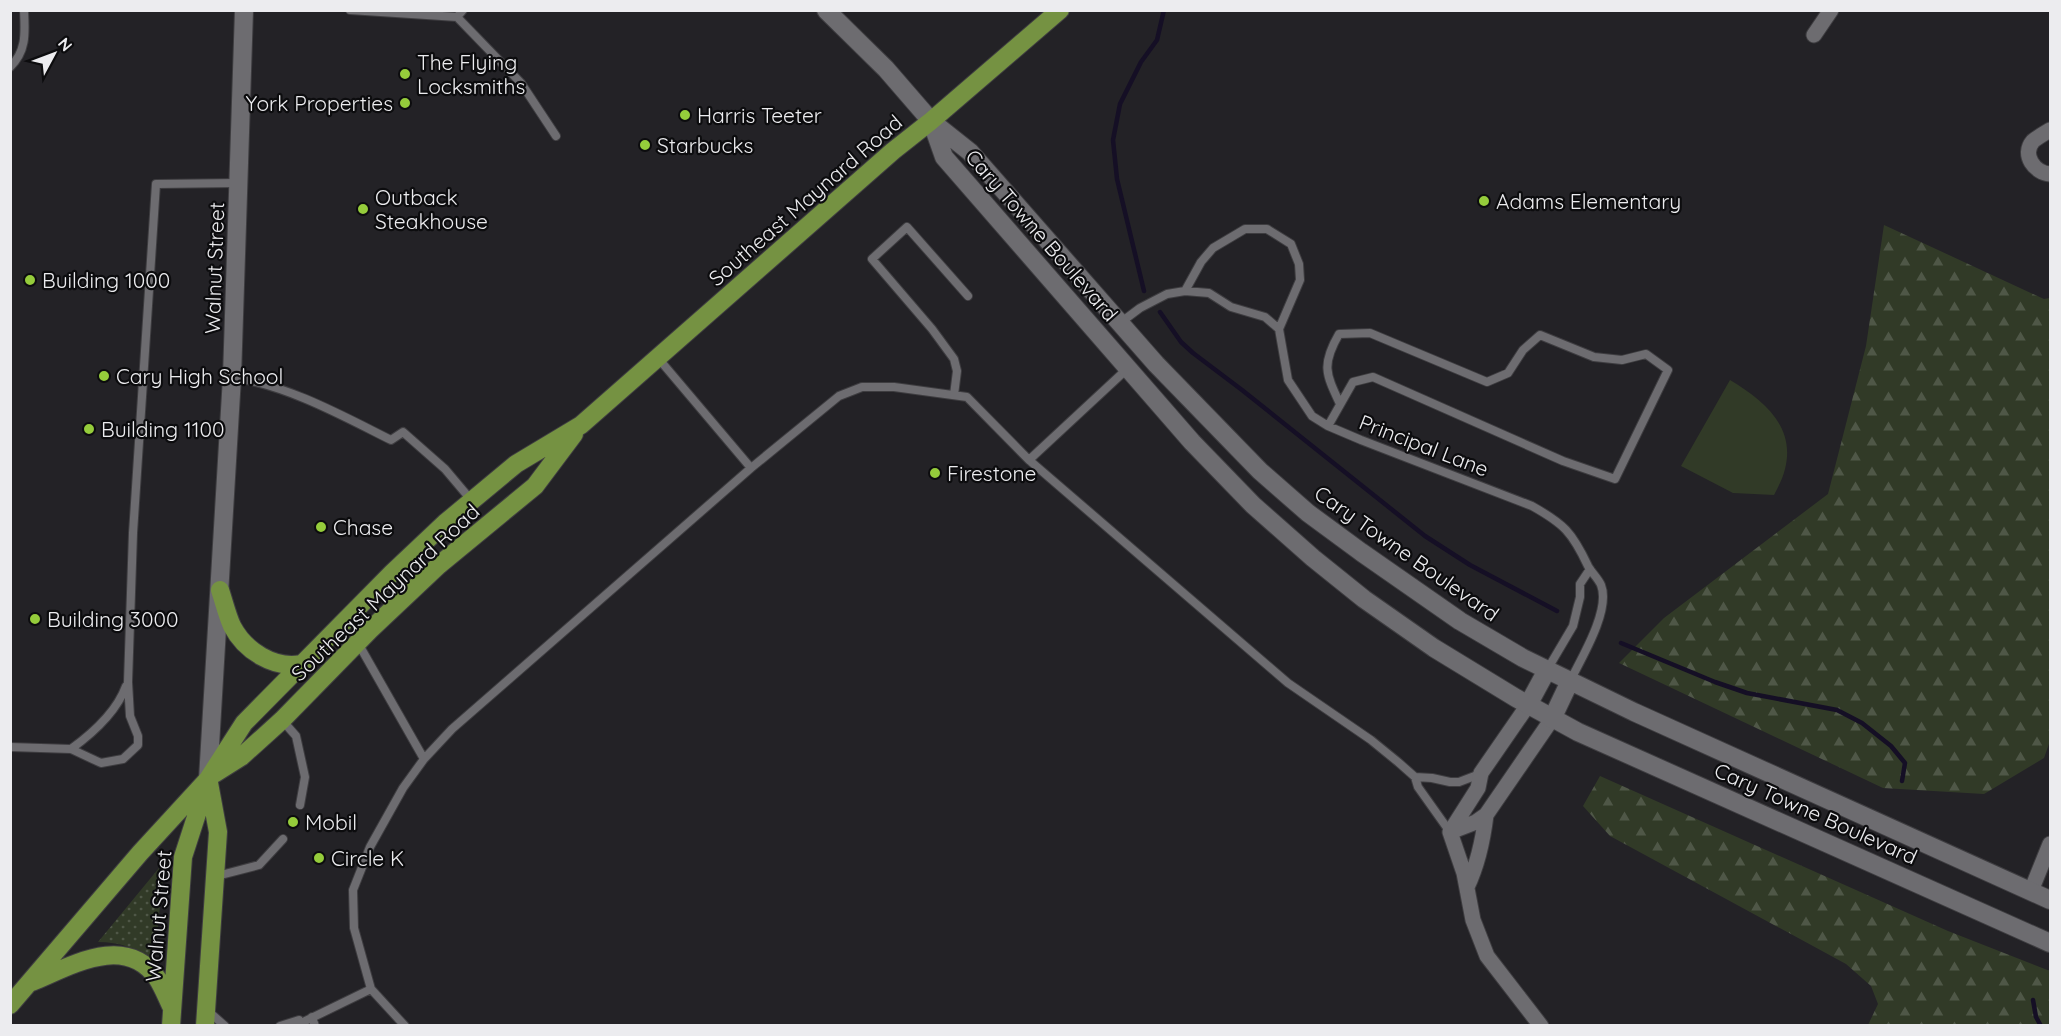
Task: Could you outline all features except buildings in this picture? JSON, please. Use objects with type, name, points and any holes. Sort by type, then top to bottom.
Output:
[{"type":"main road","name":"Walnut Street","points":[[172,1018],[183,856],[208,778],[232,377],[244,10]]},
{"type":"main road","points":[[826,10],[886,69],[931,122]]},
{"type":"main road","name":"Southeast Maynard Road","points":[[10,1005],[140,853],[208,778],[244,723],[392,573],[516,464],[581,425],[888,155],[931,122],[1060,10]]},
{"type":"main road","name":"Cary Towne Boulevard","points":[[931,122],[970,152],[1156,364],[1260,471],[1308,513],[1460,621],[1523,658],[1634,712],[2050,900]]},
{"type":"main road","name":"Cary Towne Boulevard","points":[[931,122],[944,157],[1192,442],[1253,505],[1364,599],[1434,648],[1552,719],[2050,943]]},
{"type":"main road","name":"Southeast Maynard Road","points":[[208,778],[240,757],[282,720],[358,642],[439,566],[535,486],[581,425]]},
{"type":"main road","points":[[220,590],[233,627],[247,645],[264,659],[288,667],[301,664]]},
{"type":"main road","points":[[1528,705],[1547,670]]},
{"type":"main road","points":[[1552,719],[1570,681]]},
{"type":"main road","name":"Walnut Street","points":[[205,1017],[218,832],[208,778]]},
{"type":"main road","points":[[31,982],[87,960],[114,954],[125,956],[137,960],[157,979],[172,1018]]},
{"type":"street","points":[[1814,35],[1831,10]]},
{"type":"street","points":[[2050,130],[2032,143],[2028,154],[2033,166],[2045,174],[2050,174]]},
{"type":"street","points":[[1450,832],[1478,788],[1482,773],[1528,705]]},
{"type":"street","points":[[1450,832],[1476,822],[1486,815],[1552,719]]},
{"type":"street","points":[[1467,887],[1475,868],[1484,834],[1486,815]]},
{"type":"street","points":[[1450,832],[1459,853],[1473,920],[1487,956],[1496,971],[1541,1026]]},
{"type":"street","points":[[2031,891],[2050,844]]},
{"type":"lane","points":[[10,67],[17,60],[26,39],[24,10]]},
{"type":"lane","points":[[350,10],[458,17],[521,83],[556,136]]},
{"type":"lane","points":[[458,17],[463,10]]},
{"type":"lane","points":[[10,747],[71,749],[101,763],[123,759],[138,746],[138,736],[130,716],[128,682],[133,533],[156,184],[239,183]]},
{"type":"lane","points":[[954,395],[957,371],[954,358],[872,259],[907,227],[968,296]]},
{"type":"lane","points":[[1120,322],[1167,294],[1185,291],[1209,293],[1231,307],[1265,316],[1279,329],[1300,280],[1299,264],[1291,244],[1267,229],[1245,229],[1213,248],[1201,262],[1185,291]]},
{"type":"lane","name":"Principal Lane","points":[[1279,329],[1288,380],[1312,416],[1328,426],[1532,506],[1556,519],[1567,529],[1601,586],[1603,605],[1570,681]]},
{"type":"lane","points":[[1328,426],[1341,404],[1353,382],[1373,377],[1563,461],[1615,479],[1668,370],[1646,354],[1622,360],[1594,357],[1540,335],[1523,350],[1508,373],[1487,382],[1370,333],[1339,333],[1329,350],[1327,376],[1341,404]]},
{"type":"lane","points":[[658,358],[751,468]]},
{"type":"lane","points":[[1029,460],[1129,368]]},
{"type":"lane","points":[[232,377],[258,381],[294,394],[392,440],[403,432],[445,469],[472,501]]},
{"type":"lane","points":[[405,1026],[371,989],[354,928],[353,890],[377,835],[403,788],[424,759],[452,729],[751,468],[839,396],[862,387],[894,387],[968,397],[1029,460],[1288,683],[1371,741],[1415,777],[1418,787],[1450,832]]},
{"type":"lane","points":[[1547,670],[1573,626],[1580,597],[1580,584],[1590,569]]},
{"type":"lane","points":[[358,642],[424,759]]},
{"type":"lane","points":[[71,749],[112,710],[122,698],[128,682]]},
{"type":"lane","points":[[282,720],[296,736],[305,777],[300,805]]},
{"type":"lane","points":[[1415,777],[1432,777],[1459,782],[1482,773]]},
{"type":"lane","points":[[215,876],[259,865],[283,839]]},
{"type":"lane","points":[[295,1026],[371,989]]},
{"type":"lane","points":[[205,1017],[225,1026]]},
{"type":"lane","points":[[280,1026],[312,1017]]},
{"type":"lane","points":[[312,1017],[315,1026]]},
{"type":"green space","points":[[1884,225],[2044,299],[2050,298],[2050,741],[2044,758],[1984,794],[1883,788],[1619,663],[1664,618],[1828,494],[1866,346]]},
{"type":"green space","points":[[1730,380],[1765,406],[1781,427],[1786,440],[1787,454],[1784,472],[1774,495],[1733,493],[1681,466]]},
{"type":"green space","points":[[1600,776],[1948,931],[2050,971],[2050,1025],[1868,1025],[1878,1004],[1871,986],[1846,964],[1610,836],[1583,806]]},
{"type":"green space","points":[[159,868],[163,879],[154,961],[128,947],[98,942]]},
{"type":"waterway","points":[[1144,291],[1117,179],[1113,140],[1120,104],[1141,62],[1157,40],[1164,10]]},
{"type":"waterway","points":[[1160,312],[1181,342],[1193,353],[1425,536],[1470,565],[1557,611]]},
{"type":"waterway","points":[[1621,643],[1747,693],[1837,710],[1862,723],[1891,746],[1905,763],[1902,781]]},
{"type":"waterway","points":[[2033,1000],[2036,1017],[2041,1026]]},
{"type":"place","name":"The Flying Locksmiths","points":[[405,74]]},
{"type":"place","name":"York Properties","points":[[405,103]]},
{"type":"place","name":"Harris Teeter","points":[[685,115]]},
{"type":"place","name":"Starbucks","points":[[645,145]]},
{"type":"place","name":"Adams Elementary","points":[[1484,201]]},
{"type":"place","name":"Outback Steakhouse","points":[[363,209]]},
{"type":"place","name":"Building 1000","points":[[30,280]]},
{"type":"place","name":"Cary High School","points":[[104,376]]},
{"type":"place","name":"Building 1100","points":[[89,429]]},
{"type":"place","name":"Firestone","points":[[935,473]]},
{"type":"place","name":"Chase","points":[[321,527]]},
{"type":"place","name":"Building 3000","points":[[35,619]]},
{"type":"place","name":"Mobil","points":[[293,822]]},
{"type":"place","name":"Circle K","points":[[319,858]]}]
